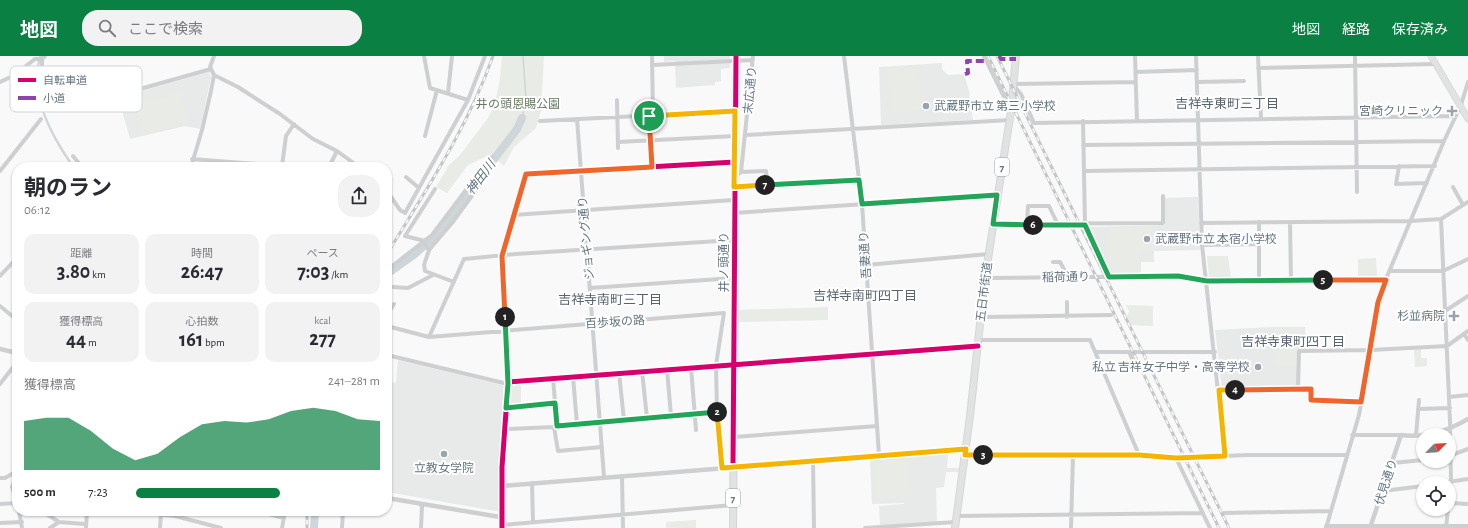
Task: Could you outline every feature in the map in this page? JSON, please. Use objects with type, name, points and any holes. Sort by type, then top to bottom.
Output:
[{"type":"main road","name":"五日市街道","points":[[956,522],[985,278],[1010,120],[1016,56]]},
{"type":"main road","points":[[1431,56],[1468,119]]},
{"type":"main road","name":"井ノ頭通り","points":[[733,528],[734,177],[736,58]]},
{"type":"street","points":[[214,56],[211,69],[214,75],[238,87],[294,124],[312,139],[337,151],[350,162]]},
{"type":"street","points":[[424,56],[430,88],[468,100]]},
{"type":"street","points":[[448,93],[452,56]]},
{"type":"street","points":[[392,198],[400,210],[405,213],[468,100],[485,56]]},
{"type":"street","points":[[652,56],[652,167]]},
{"type":"street","name":"吾妻通り","points":[[844,56],[862,204],[878,455]]},
{"type":"street","points":[[984,56],[1011,111]]},
{"type":"street","points":[[1135,56],[1137,120]]},
{"type":"street","points":[[1196,56],[1202,245],[1215,352],[1225,456]]},
{"type":"street","points":[[1258,56],[1261,118]]},
{"type":"street","points":[[1355,56],[1357,192]]},
{"type":"street","points":[[27,66],[39,58]]},
{"type":"street","points":[[652,65],[753,58]]},
{"type":"street","name":"末広通り","points":[[741,172],[753,58]]},
{"type":"street","points":[[1258,68],[1436,64]]},
{"type":"street","points":[[142,88],[211,69]]},
{"type":"street","points":[[1136,72],[1197,70]]},
{"type":"street","points":[[192,162],[202,130],[214,75]]},
{"type":"street","points":[[0,82],[10,77]]},
{"type":"street","points":[[1197,82],[1244,81]]},
{"type":"street","points":[[1014,85],[1136,82]]},
{"type":"street","points":[[1468,82],[1461,105],[1444,141],[1435,166],[1389,272],[1378,302],[1361,402],[1326,527],[1468,526]]},
{"type":"street","points":[[1014,85],[1034,123],[1137,120],[1456,116]]},
{"type":"street","points":[[425,136],[438,90]]},
{"type":"street","points":[[617,100],[618,114],[616,117],[618,148]]},
{"type":"street","points":[[540,121],[735,111]]},
{"type":"street","points":[[0,171],[41,119]]},
{"type":"street","name":"ジョギング通り","points":[[577,119],[604,477]]},
{"type":"street","points":[[746,135],[1010,120]]},
{"type":"street","points":[[1083,121],[1085,225],[1109,277]]},
{"type":"street","points":[[283,162],[286,136],[294,124]]},
{"type":"street","points":[[618,142],[735,136]]},
{"type":"street","points":[[1083,145],[1444,141]]},
{"type":"street","points":[[332,162],[337,151]]},
{"type":"street","points":[[73,156],[78,162]]},
{"type":"street","points":[[392,266],[424,242],[481,175],[492,157]]},
{"type":"street","points":[[192,159],[237,162]]},
{"type":"street","points":[[733,505],[502,526],[502,486],[508,383],[502,256],[526,174],[735,162]]},
{"type":"street","points":[[1399,166],[1396,184],[1427,183]]},
{"type":"street","points":[[1084,172],[1435,166]]},
{"type":"street","points":[[734,177],[741,172],[766,171],[767,185]]},
{"type":"street","points":[[454,282],[426,271],[424,268],[428,249],[439,240],[460,213],[485,178],[481,175]]},
{"type":"street","points":[[406,177],[420,188]]},
{"type":"street","points":[[734,187],[859,180]]},
{"type":"street","points":[[1453,187],[1463,205]]},
{"type":"street","points":[[428,249],[424,242],[405,236],[434,189]]},
{"type":"street","points":[[734,213],[997,195]]},
{"type":"street","points":[[993,224],[1085,225],[1163,223],[1163,196]]},
{"type":"street","points":[[513,215],[734,200]]},
{"type":"street","points":[[1201,223],[1411,221],[1441,219],[1468,202]]},
{"type":"street","points":[[1027,225],[1028,206],[1049,206],[1058,225]]},
{"type":"street","points":[[1441,219],[1450,428]]},
{"type":"street","points":[[1258,222],[1259,281]]},
{"type":"street","points":[[1290,222],[1291,280]]},
{"type":"street","points":[[429,337],[464,259],[588,249],[734,240]]},
{"type":"street","points":[[1202,245],[1259,244]]},
{"type":"street","points":[[866,265],[989,254]]},
{"type":"street","points":[[1389,272],[1444,271],[1468,259]]},
{"type":"street","points":[[1054,262],[1060,262],[1065,271],[1065,278]]},
{"type":"street","points":[[0,276],[12,263]]},
{"type":"street","points":[[393,287],[408,288],[433,275]]},
{"type":"street","name":"稲荷通り","points":[[985,278],[1178,276],[1207,281],[1386,280]]},
{"type":"street","points":[[590,288],[734,278]]},
{"type":"street","points":[[1446,311],[1468,296]]},
{"type":"street","points":[[1067,302],[1067,316]]},
{"type":"street","points":[[0,306],[12,316]]},
{"type":"street","name":"百歩坂の路","points":[[392,327],[429,337],[724,313],[716,365]]},
{"type":"street","points":[[981,317],[1110,315]]},
{"type":"street","points":[[1298,389],[1299,350],[1371,350],[1447,346],[1466,333],[1468,340]]},
{"type":"street","points":[[392,356],[508,383],[978,343],[1090,340],[1139,455]]},
{"type":"street","points":[[0,349],[12,352]]},
{"type":"street","points":[[1095,352],[1215,352]]},
{"type":"street","points":[[1129,352],[1135,365]]},
{"type":"street","points":[[716,365],[717,412],[722,468]]},
{"type":"street","points":[[691,367],[696,430]]},
{"type":"street","points":[[1,381],[12,368]]},
{"type":"street","points":[[667,369],[671,416]]},
{"type":"street","points":[[642,371],[647,418]]},
{"type":"street","points":[[619,373],[624,420]]},
{"type":"street","points":[[573,377],[577,424]]},
{"type":"street","points":[[553,378],[558,451],[602,447]]},
{"type":"street","points":[[1219,390],[1311,389],[1311,400],[1361,402]]},
{"type":"street","points":[[1449,397],[1468,395]]},
{"type":"street","points":[[1417,428],[1419,400]]},
{"type":"street","points":[[506,408],[555,403]]},
{"type":"street","points":[[1418,409],[1450,408]]},
{"type":"street","points":[[505,429],[717,412]]},
{"type":"street","points":[[1452,428],[1468,419]]},
{"type":"street","points":[[734,437],[877,426]]},
{"type":"street","name":"伏見通り","points":[[1371,527],[1401,435]]},
{"type":"street","points":[[1352,436],[1416,436]]},
{"type":"street","points":[[1456,453],[1468,449]]},
{"type":"street","points":[[502,486],[878,455],[965,452],[1074,456],[1139,455],[1176,458],[1345,455]]},
{"type":"street","points":[[1072,528],[1074,456]]},
{"type":"street","points":[[1176,458],[1210,528]]},
{"type":"street","points":[[813,460],[814,528]]},
{"type":"street","points":[[1392,463],[1416,461]]},
{"type":"street","points":[[0,478],[12,474]]},
{"type":"street","points":[[622,476],[624,528]]},
{"type":"street","points":[[1456,481],[1468,479]]},
{"type":"street","points":[[532,483],[533,522]]},
{"type":"street","points":[[1383,491],[1416,487]]},
{"type":"street","points":[[392,499],[500,517],[502,514]]},
{"type":"street","points":[[0,504],[12,503]]},
{"type":"street","points":[[420,504],[422,506],[421,528]]},
{"type":"street","points":[[1456,504],[1468,504]]},
{"type":"street","points":[[1224,513],[1330,512]]},
{"type":"street","points":[[865,528],[1072,514],[1203,513]]},
{"type":"street","points":[[20,516],[22,528]]},
{"type":"street","points":[[50,516],[59,522],[86,526],[87,516]]},
{"type":"street","points":[[160,528],[162,516]]},
{"type":"street","points":[[182,516],[221,528]]},
{"type":"street","points":[[277,516],[284,518],[282,528]]},
{"type":"street","points":[[342,528],[343,516]]},
{"type":"street","points":[[1446,527],[1447,516]]},
{"type":"street","points":[[0,523],[22,522]]},
{"type":"street","points":[[50,528],[59,522]]},
{"type":"shaded area","points":[[39,56],[42,56],[40,66],[37,66]]},
{"type":"shaded area","points":[[664,56],[730,56],[730,68],[721,69],[721,81],[715,82],[715,85],[676,88],[675,61],[664,62]]},
{"type":"shaded area","name":"武蔵野市立 第三小学校","points":[[942,63],[942,69],[948,75],[964,74],[969,91],[973,120],[881,125],[879,67]]},
{"type":"shaded area","points":[[209,72],[211,77],[200,129],[185,126],[130,139],[122,112],[142,112],[142,91]]},
{"type":"shaded area","points":[[42,112],[44,112],[59,142],[72,162],[69,162],[56,142]]},
{"type":"shaded area","name":"武蔵野市立 本宿小学校","points":[[1198,197],[1200,250],[1154,251],[1154,262],[1141,262],[1141,275],[1109,275],[1089,229],[1090,227],[1165,225],[1164,198]]},
{"type":"shaded area","name":"私立 吉祥女子中学・高等学校","points":[[1305,327],[1306,349],[1297,349],[1297,385],[1295,387],[1222,389],[1215,330]]},
{"type":"shaded area","name":"立教女学院","points":[[398,360],[506,386],[503,420],[501,512],[392,493],[392,382],[396,383]]},
{"type":"shaded area","points":[[948,453],[947,468],[959,468],[958,472],[946,472],[944,487],[936,488],[937,522],[880,525],[879,506],[904,503],[872,504],[870,458]]},
{"type":"green space","name":"井の頭恩賜公園","points":[[502,56],[544,56],[541,111],[536,128],[514,147],[504,166],[491,154],[468,165],[447,193],[436,187],[449,165],[460,155],[488,118],[495,103],[500,79]]},
{"type":"green space","points":[[919,67],[922,111],[890,113],[887,69]]},
{"type":"green space","points":[[181,92],[189,123],[144,135],[137,112],[142,112],[142,103]]},
{"type":"green space","points":[[1109,228],[1151,228],[1151,250],[1139,250],[1139,273],[1109,273]]},
{"type":"green space","points":[[1207,256],[1228,256],[1231,279],[1209,278]]},
{"type":"green space","points":[[1376,258],[1377,277],[1358,278],[1358,259]]},
{"type":"green space","points":[[1126,305],[1153,306],[1153,326],[1131,325],[1127,317],[1129,311]]},
{"type":"green space","points":[[828,307],[828,320],[737,322],[737,310]]},
{"type":"green space","points":[[1274,328],[1303,328],[1304,348],[1296,349],[1296,366],[1274,366]]},
{"type":"green space","points":[[1421,349],[1421,358],[1427,358],[1427,366],[1415,367],[1414,350]]},
{"type":"green space","points":[[521,382],[521,405],[508,407],[509,384]]},
{"type":"green space","points":[[910,460],[912,497],[878,499],[874,462]]},
{"type":"green space","points":[[696,520],[696,528],[666,528],[666,522]]},
{"type":"waterway","name":"神田川","points":[[522,118],[526,100],[523,56]]},
{"type":"waterway","name":"神田川","points":[[392,270],[415,254],[438,233],[517,129],[522,118]]},
{"type":"waterway","name":"神田川","points":[[314,528],[315,516]]},
{"type":"railway","points":[[392,246],[459,133],[483,82],[493,56]]},
{"type":"railway","points":[[988,56],[1219,528]]},
{"type":"railway","points":[[997,56],[1229,528]]},
{"type":"railway","points":[[307,516],[307,528]]},
{"type":"marked path","points":[[999,56],[1001,59],[1016,59]]},
{"type":"marked path","points":[[965,74],[968,73],[967,61],[986,61]]},
{"type":"cycle path","points":[[733,467],[736,56]]},
{"type":"cycle path","points":[[502,528],[502,467],[508,384],[502,256],[526,174],[735,162]]},
{"type":"cycle path","points":[[508,382],[978,346]]},
{"type":"place","name":"武蔵野市立 第三小学校","points":[[926,106]]},
{"type":"place","name":"宮崎クリニック","points":[[1452,111]]},
{"type":"place","name":"武蔵野市立 本宿小学校","points":[[1147,239]]},
{"type":"place","name":"杉並病院","points":[[1454,316]]},
{"type":"place","name":"私立 吉祥女子中学・高等学校","points":[[1258,367]]},
{"type":"place","name":"立教女学院","points":[[444,454]]},
{"type":"district","name":"吉祥寺東町三丁目","points":[[1227,103]]},
{"type":"district","name":"吉祥寺南町四丁目","points":[[865,295]]},
{"type":"district","name":"吉祥寺南町三丁目","points":[[610,299]]},
{"type":"district","name":"吉祥寺東町四丁目","points":[[1293,341]]},
{"type":"route","points":[[735,111],[734,187],[859,180],[862,204],[997,195],[993,224],[1085,225],[1109,277],[1178,276],[1207,281],[1386,280],[1378,298],[1361,402],[1311,400],[1311,389],[1219,390],[1225,456],[1176,458],[1139,455],[965,455],[966,449],[722,468],[717,412],[557,426],[555,403],[506,408],[508,384],[502,256],[526,174],[652,167],[649,116],[735,111]]}]
